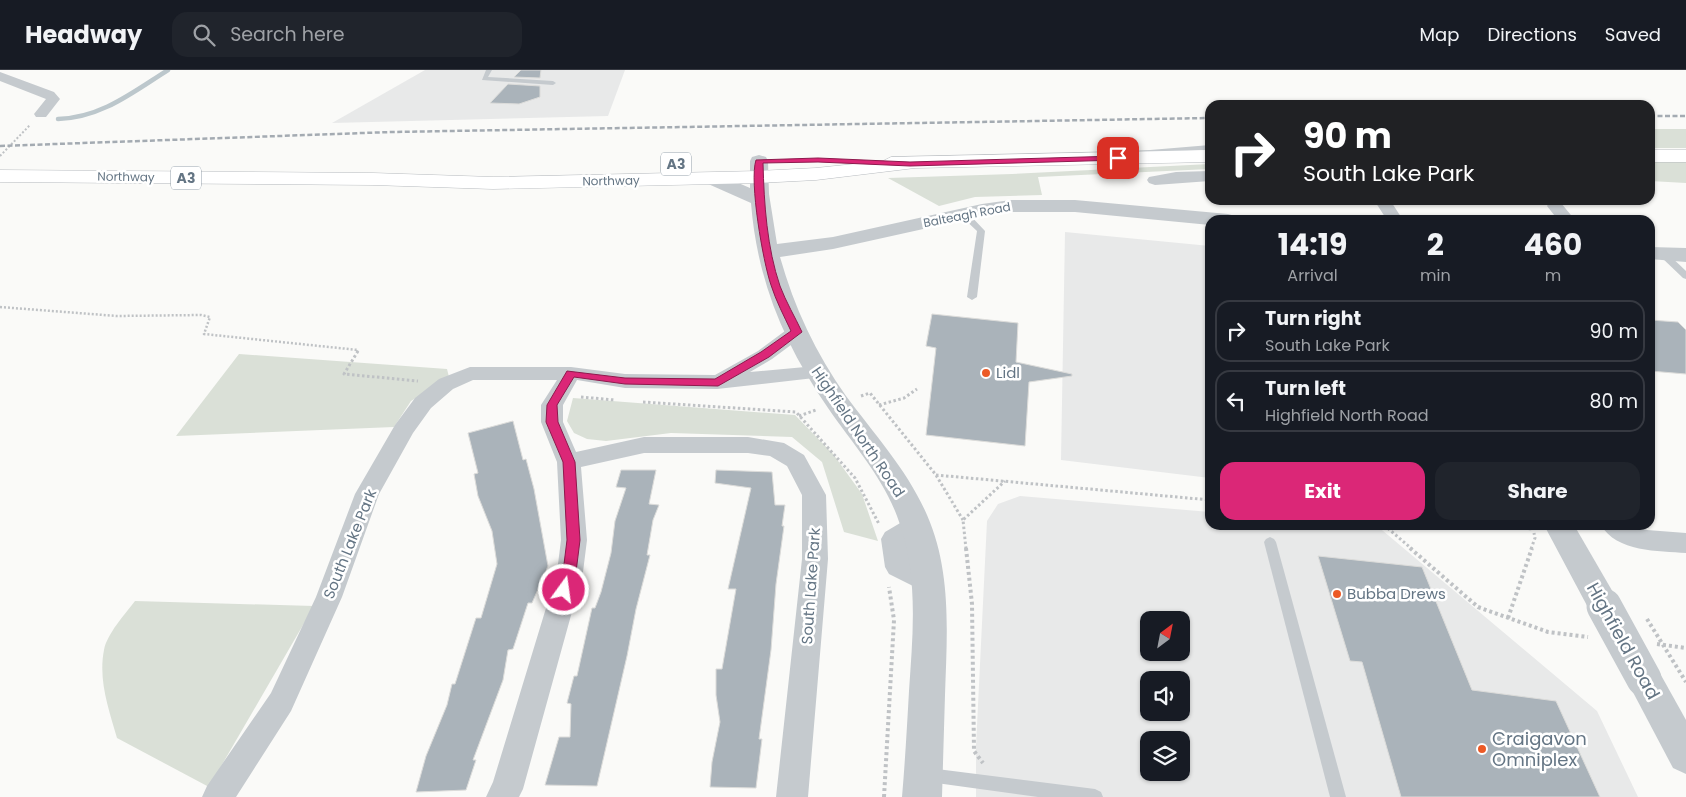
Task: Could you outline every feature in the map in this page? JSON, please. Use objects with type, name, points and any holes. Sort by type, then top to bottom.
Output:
[{"type":"highway","points":[[759,180],[818,160],[910,164],[1205,156]]},
{"type":"highway","points":[[1655,156],[1686,156]]},
{"type":"highway","points":[[759,180],[910,164]]},
{"type":"highway","name":"Northway","points":[[373,179],[442,172],[470,175],[545,174],[759,180]]},
{"type":"highway","name":"Northway","points":[[0,176],[373,179],[493,183],[713,179]]},
{"type":"street","points":[[0,76],[49,95],[53,99],[41,114]]},
{"type":"street","points":[[1155,180],[1205,176]]},
{"type":"street","points":[[713,179],[742,190],[759,180]]},
{"type":"street","name":"Highfield North Road","points":[[759,180],[768,252],[776,286],[796,332],[816,372],[898,487],[916,526],[926,558],[931,605],[923,786]]},
{"type":"street","name":"Balteagh Road","points":[[768,252],[833,243],[964,214],[1011,206],[1053,205],[1205,218]]},
{"type":"street","points":[[1555,206],[1563,215]]},
{"type":"street","points":[[1656,254],[1686,255]]},
{"type":"street","points":[[718,382],[765,355],[796,332]]},
{"type":"street","name":"South Lake Park","points":[[218,797],[281,702],[329,597],[367,494],[404,430],[423,402],[446,384],[470,374],[571,373],[625,381],[718,382],[816,372]]},
{"type":"street","points":[[502,797],[507,789],[570,572],[574,540],[569,462],[552,422],[552,405],[571,373]]},
{"type":"street","name":"South Lake Park","points":[[569,462],[644,445],[739,445],[776,449],[796,461],[814,495],[815,559],[792,797]]},
{"type":"street","name":"Highfield Road","points":[[1553,530],[1604,606],[1686,756]]},
{"type":"street","points":[[1620,530],[1647,540],[1686,543]]},
{"type":"lane","points":[[489,70],[484,79],[552,83]]},
{"type":"lane","points":[[1059,160],[1205,147]]},
{"type":"lane","points":[[964,214],[981,231],[972,297]]},
{"type":"lane","points":[[1656,254],[1686,276]]},
{"type":"lane","points":[[1270,542],[1338,797]]},
{"type":"lane","points":[[923,786],[997,783],[1096,797]]},
{"type":"path","points":[[0,156],[41,114]]},
{"type":"path","points":[[879,405],[904,398],[917,389]]},
{"type":"path","points":[[936,475],[1205,500]]},
{"type":"path","points":[[997,783],[974,751],[972,604],[963,520],[1005,481]]},
{"type":"path","points":[[1390,530],[1478,607],[1548,632],[1597,638]]},
{"type":"path","points":[[1508,618],[1535,538],[1547,530]]},
{"type":"path","points":[[884,797],[894,620],[888,581]]},
{"type":"path","points":[[1646,618],[1686,682]]},
{"type":"path","points":[[1646,643],[1686,648]]},
{"type":"shaded area","points":[[425,70],[625,70],[608,116],[332,123]]},
{"type":"shaded area","points":[[1655,129],[1686,129],[1686,148],[1655,148]]},
{"type":"shaded area","points":[[1655,159],[1686,160],[1686,183],[1655,181]]},
{"type":"shaded area","points":[[1205,164],[1205,169],[1038,177],[1042,195],[975,197],[939,206],[888,178]]},
{"type":"shaded area","points":[[1065,232],[1205,246],[1205,477],[1061,460]]},
{"type":"shaded area","points":[[239,354],[447,369],[449,377],[411,401],[394,427],[176,436]]},
{"type":"shaded area","points":[[573,398],[795,415],[833,454],[862,494],[878,541],[844,532],[822,462],[792,437],[671,433],[606,441],[587,439],[574,433],[567,421]]},
{"type":"shaded area","points":[[1020,496],[1205,512],[1205,530],[1382,530],[1597,711],[1638,797],[976,797],[976,746],[987,521],[998,504]]},
{"type":"shaded area","points":[[135,601],[314,606],[209,787],[117,738],[103,684],[104,650],[117,624]]},
{"type":"building","points":[[521,70],[541,70],[540,78],[514,77]]},
{"type":"building","points":[[508,84],[540,86],[540,97],[519,104],[490,103]]},
{"type":"building","name":"Lidl","points":[[932,314],[1018,323],[1016,362],[1072,374],[1072,376],[1029,382],[1025,446],[926,435],[936,348],[926,346]]},
{"type":"building","points":[[1655,320],[1678,322],[1686,330],[1686,374],[1655,371]]},
{"type":"building","points":[[513,421],[523,460],[526,459],[534,489],[548,566],[532,603],[528,603],[513,649],[508,650],[503,680],[473,760],[476,760],[466,790],[416,792],[426,756],[447,705],[452,684],[455,684],[476,618],[481,618],[497,564],[492,531],[478,496],[474,474],[478,473],[468,433]]},
{"type":"building","points":[[621,470],[656,470],[649,504],[659,505],[653,520],[647,555],[650,555],[636,609],[597,786],[545,785],[559,737],[570,737],[571,704],[567,703],[574,676],[577,676],[592,608],[595,608],[601,592],[611,553],[615,521],[626,488],[616,487]]},
{"type":"building","points":[[716,470],[772,472],[775,505],[785,505],[771,650],[759,739],[762,739],[756,788],[710,787],[712,762],[720,722],[716,695],[716,669],[722,669],[736,589],[728,589],[751,488],[715,483]]},
{"type":"building","name":"Craigavon Omniplex","points":[[1318,556],[1422,567],[1472,690],[1556,701],[1600,797],[1401,797],[1362,662],[1350,661]]},
{"type":"waterway","points":[[58,119],[74,118],[102,109],[129,95],[168,70]]},
{"type":"railway","points":[[1655,116],[1686,116]]},
{"type":"railway","points":[[0,146],[391,132],[1205,118]]},
{"type":"place","name":"Lidl","points":[[986,373]]},
{"type":"place","name":"Bubba Drews","points":[[1337,594]]},
{"type":"place","name":"Craigavon Omniplex","points":[[1482,749]]},
{"type":"route","points":[[564,590],[570,572],[574,540],[573,521],[569,462],[552,422],[552,405],[571,373],[625,381],[718,382],[765,355],[796,332],[776,286],[768,252],[760,195],[759,161],[818,160],[910,164],[1118,158]]}]
